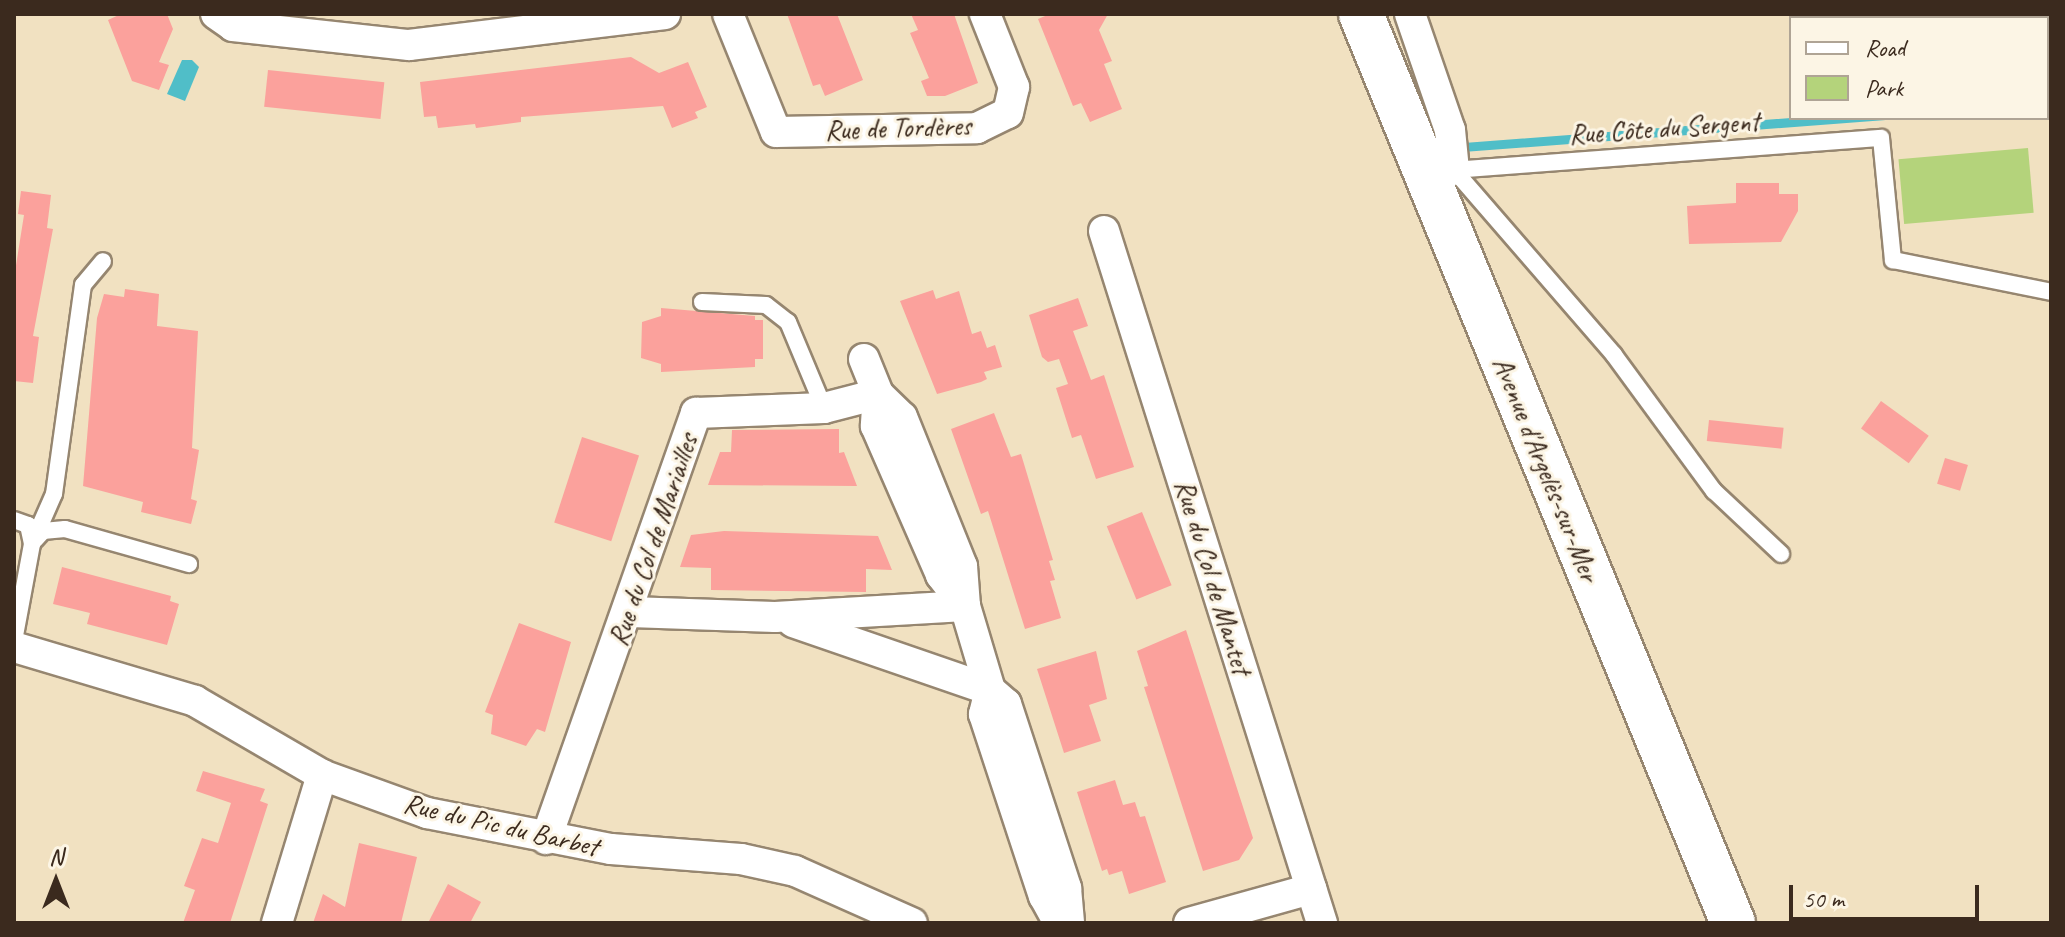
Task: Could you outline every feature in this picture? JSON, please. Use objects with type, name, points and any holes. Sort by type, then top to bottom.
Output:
[{"type":"main road","name":"Avenue d'Argelès-sur-Mer","points":[[1361,14],[1438,169],[1733,923]]},
{"type":"street","points":[[216,14],[233,26],[409,45],[665,14]]},
{"type":"street","name":"Rue de Tordères","points":[[728,14],[776,132],[977,128],[1008,113],[1014,87],[985,14]]},
{"type":"street","points":[[1410,14],[1450,130],[1438,169]]},
{"type":"street","name":"Rue du Col de Mantet","points":[[1104,231],[1322,923]]},
{"type":"street","points":[[864,359],[878,394],[902,417],[962,566],[965,606],[990,690],[984,714],[1044,896],[1059,923]]},
{"type":"street","name":"Rue du Col de Mariailles","points":[[546,839],[630,612],[696,413],[824,408],[878,394]]},
{"type":"street","points":[[630,612],[775,617],[965,606]]},
{"type":"street","points":[[775,617],[990,690],[1006,704],[1066,888],[1069,923]]},
{"type":"street","name":"Rue du Pic du Barbet","points":[[14,644],[195,701],[322,775],[427,813],[546,839],[741,859],[795,871],[912,923]]},
{"type":"street","points":[[277,923],[322,775]]},
{"type":"street","points":[[1189,923],[1311,889]]},
{"type":"lane","name":"Rue Côte du Sergent","points":[[1438,169],[1881,138],[1893,260],[2051,292]]},
{"type":"lane","points":[[1438,169],[1614,355],[1714,491],[1781,554]]},
{"type":"lane","points":[[14,644],[32,544],[54,494],[83,285],[103,261]]},
{"type":"lane","points":[[702,302],[766,305],[788,322],[824,408]]},
{"type":"lane","points":[[14,520],[28,525],[32,544]]},
{"type":"lane","points":[[32,544],[43,531],[65,529],[189,564]]},
{"type":"green space","points":[[2028,148],[2034,213],[1904,224],[1898,159]]},
{"type":"water","points":[[182,60],[192,60],[199,67],[185,101],[167,94]]},
{"type":"water","points":[[1789,118],[1886,120],[1463,152],[1428,138],[1425,129],[1464,143]]},
{"type":"building","points":[[121,14],[167,14],[173,29],[159,62],[169,65],[159,90],[132,81],[108,20]]},
{"type":"building","points":[[787,14],[837,14],[863,80],[825,96],[820,84],[813,86]]},
{"type":"building","points":[[911,14],[954,14],[978,83],[945,96],[927,96],[921,81],[929,78],[910,33],[918,30]]},
{"type":"building","points":[[1050,14],[1108,14],[1099,30],[1112,61],[1104,64],[1122,109],[1090,122],[1081,103],[1073,106],[1038,19]]},
{"type":"building","points":[[631,57],[659,73],[688,62],[707,107],[695,112],[698,118],[672,128],[663,106],[521,117],[521,122],[476,128],[475,124],[438,128],[436,116],[424,117],[420,82]]},
{"type":"building","points":[[268,70],[384,82],[380,119],[264,107]]},
{"type":"building","points":[[1736,183],[1779,183],[1779,194],[1798,194],[1798,211],[1781,242],[1689,244],[1687,206],[1736,203]]},
{"type":"building","points":[[21,191],[51,195],[47,228],[53,229],[33,336],[39,337],[33,383],[14,381],[14,278],[24,215],[18,214]]},
{"type":"building","points":[[125,289],[159,294],[157,326],[198,331],[192,448],[199,450],[191,499],[197,501],[191,524],[141,512],[143,502],[83,486],[97,318],[104,294],[124,297]]},
{"type":"building","points":[[933,290],[936,299],[959,291],[972,334],[981,331],[987,348],[995,345],[1002,367],[984,372],[987,379],[937,394],[900,301]]},
{"type":"building","points":[[1078,298],[1088,326],[1073,331],[1091,380],[1104,375],[1134,467],[1096,479],[1081,435],[1072,438],[1056,388],[1068,384],[1059,359],[1048,362],[1042,357],[1029,315]]},
{"type":"building","points":[[661,308],[755,316],[755,320],[763,320],[763,359],[755,359],[755,367],[661,372],[661,364],[641,358],[642,322],[661,316]]},
{"type":"building","points":[[1881,401],[1929,436],[1909,463],[1861,429]]},
{"type":"building","points":[[994,413],[1011,457],[1021,454],[1053,560],[1049,561],[1055,580],[1050,581],[1061,618],[1025,629],[988,511],[981,514],[951,429]]},
{"type":"building","points":[[1709,420],[1784,428],[1781,449],[1707,441]]},
{"type":"building","points":[[839,429],[839,453],[844,452],[857,486],[708,485],[720,452],[731,452],[732,430]]},
{"type":"building","points":[[582,437],[639,456],[611,541],[554,523]]},
{"type":"building","points":[[1945,458],[1968,465],[1960,491],[1937,484]]},
{"type":"building","points":[[1142,512],[1172,585],[1136,599],[1107,526]]},
{"type":"building","points":[[724,531],[878,536],[892,570],[866,569],[866,592],[711,590],[711,568],[680,567],[691,535]]},
{"type":"building","points":[[62,567],[171,596],[170,601],[179,604],[167,645],[87,624],[90,613],[53,604]]},
{"type":"building","points":[[519,623],[571,642],[545,732],[537,729],[526,746],[491,734],[493,715],[485,712]]},
{"type":"building","points":[[1186,630],[1253,838],[1239,860],[1203,871],[1144,687],[1148,686],[1137,651]]},
{"type":"building","points":[[1096,651],[1107,699],[1089,705],[1101,741],[1064,753],[1037,669]]},
{"type":"building","points":[[203,771],[265,789],[260,801],[268,804],[230,923],[183,923],[195,890],[184,886],[202,838],[218,843],[231,803],[196,791]]},
{"type":"building","points":[[1115,780],[1123,805],[1135,802],[1140,817],[1145,816],[1166,882],[1129,894],[1122,871],[1109,875],[1107,869],[1102,871],[1077,792]]},
{"type":"building","points":[[359,843],[417,857],[401,923],[313,923],[323,894],[345,907]]},
{"type":"building","points":[[448,884],[481,902],[470,923],[428,923]]}]
